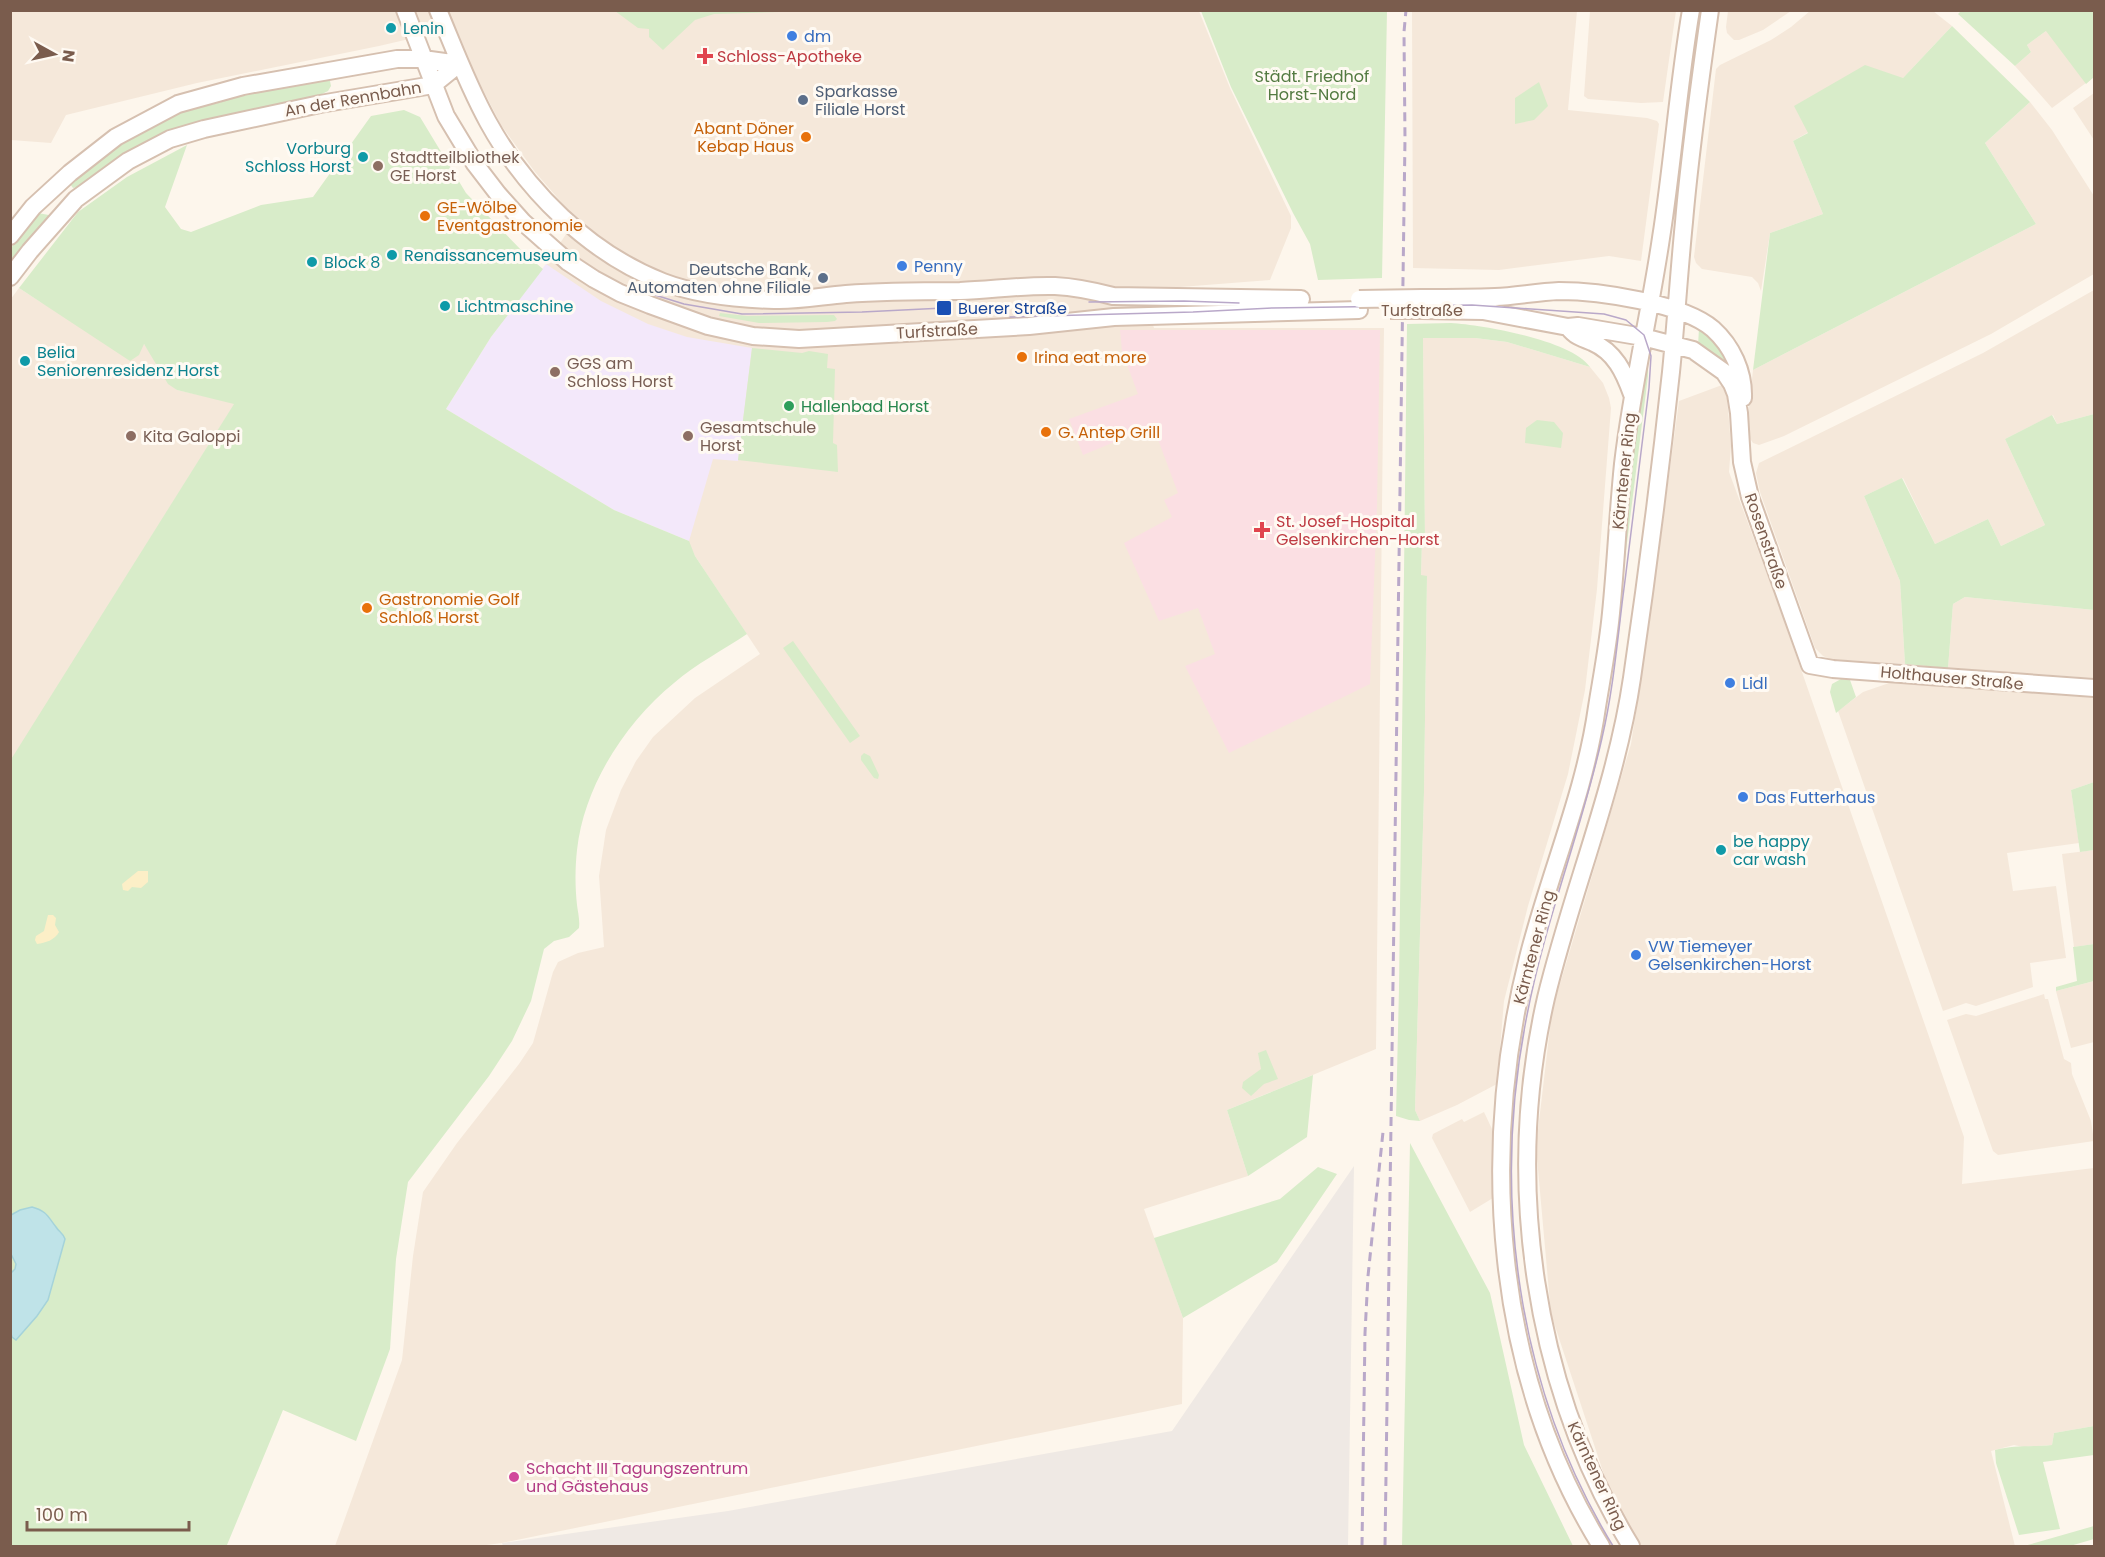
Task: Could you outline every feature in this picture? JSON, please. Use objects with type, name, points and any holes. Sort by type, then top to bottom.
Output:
[{"type":"main road","name":"Turfstraße","points":[[405,10],[446,116],[475,164],[523,222],[568,262],[620,293],[700,323],[753,336],[799,339],[1029,326],[1114,317],[1161,316],[1251,306],[1422,304],[1559,291],[1612,295],[1651,303]]},
{"type":"main road","name":"Turfstraße","points":[[438,10],[459,64],[489,123],[530,183],[560,215],[620,261],[663,282],[719,296],[776,300],[847,294],[1054,286],[1113,296],[1160,297],[1251,306]]},
{"type":"main road","name":"Kärntener Ring","points":[[1601,1546],[1577,1503],[1548,1441],[1516,1328],[1504,1238],[1502,1133],[1517,1004],[1529,954],[1578,794],[1596,720],[1611,615],[1623,464],[1672,166],[1677,104],[1691,10]]},
{"type":"main road","name":"Kärntener Ring","points":[[1631,1546],[1604,1498],[1576,1438],[1550,1351],[1536,1279],[1527,1181],[1528,1130],[1537,1050],[1546,999],[1605,796],[1630,692],[1663,447],[1692,142],[1710,10]]},
{"type":"main road","name":"An der Rennbahn","points":[[10,236],[33,207],[70,173],[116,137],[178,104],[243,86],[397,59],[423,59],[459,64]]},
{"type":"main road","name":"An der Rennbahn","points":[[10,277],[76,199],[128,161],[170,139],[215,126],[320,104],[433,85],[459,64]]},
{"type":"main road","points":[[1022,300],[1032,294],[1074,295],[1084,290]]},
{"type":"main road","points":[[1651,303],[1676,311]]},
{"type":"main road","name":"Turfstraße","points":[[1422,304],[1483,311],[1568,327],[1578,326],[1643,337]]},
{"type":"main road","name":"Rosenstraße","points":[[1676,311],[1712,328],[1730,349],[1738,366],[1743,388],[1743,400],[1739,413]]},
{"type":"main road","points":[[1568,327],[1576,337],[1592,343],[1613,356],[1625,372],[1633,395]]},
{"type":"main road","points":[[1643,337],[1673,345]]},
{"type":"main road","name":"Rosenstraße","points":[[1673,345],[1693,350],[1724,372],[1736,394],[1740,448],[1750,497],[1810,665]]},
{"type":"main road","name":"Holthauser Straße","points":[[1810,665],[1833,669],[2094,688]]},
{"type":"shaded area","points":[[1728,10],[1791,11],[1763,30],[1734,40],[1727,33]]},
{"type":"shaded area","points":[[10,11],[1199,11],[1230,88],[1291,216],[1291,228],[1270,280],[1142,290],[1154,328],[1384,328],[1376,1049],[1227,1110],[1248,1176],[1144,1209],[1183,1318],[1182,1404],[502,1543],[479,1546],[335,1546],[402,1360],[413,1256],[423,1192],[533,1043],[553,972],[558,962],[578,953],[604,947],[599,876],[606,830],[621,790],[636,761],[653,737],[695,698],[760,654],[695,556],[543,269],[576,219],[535,172],[501,125],[452,29],[197,83],[66,115],[51,143],[11,140]]},
{"type":"shaded area","points":[[1412,11],[1577,11],[1568,110],[1647,118],[1659,124],[1641,261],[1609,256],[1499,270],[1413,268]]},
{"type":"shaded area","points":[[1590,11],[1676,11],[1663,102],[1641,103],[1588,99],[1584,96]]},
{"type":"shaded area","points":[[1810,11],[1933,11],[1952,26],[1903,78],[1793,141],[1823,214],[1770,233],[1761,291],[1758,283],[1752,277],[1702,269],[1694,257],[1716,69],[1771,40]]},
{"type":"shaded area","points":[[2094,11],[2094,77],[2052,108],[2015,66],[2031,52],[2027,45],[2046,31]]},
{"type":"shaded area","points":[[2094,93],[2094,140],[2073,108]]},
{"type":"shaded area","points":[[2030,102],[2052,130],[2094,196],[2094,274],[1991,334],[1784,436],[1759,445],[1753,443],[1749,437],[1749,408],[1753,370],[2036,224],[1985,143]]},
{"type":"shaded area","name":"GGS am Schloss Horst","points":[[546,264],[601,301],[648,324],[687,337],[752,348],[738,461],[713,459],[689,541],[614,510],[446,409],[491,337]]},
{"type":"shaded area","points":[[19,288],[42,303],[144,344],[177,390],[235,403],[11,761],[10,300]]},
{"type":"shaded area","points":[[2094,290],[2094,414],[2057,424],[2053,415],[2005,439],[2045,525],[2001,546],[1988,519],[1935,544],[1903,478],[1864,496],[1900,581],[1905,664],[1830,659],[1823,656],[1815,648],[1760,492],[1756,473],[1759,463],[1983,353]]},
{"type":"shaded area","name":"St. Josef-Hospital Gelsenkirchen-Horst","points":[[1120,330],[1380,330],[1377,506],[1370,684],[1229,753],[1185,666],[1215,654],[1198,608],[1159,621],[1124,543],[1172,517],[1164,500],[1178,493],[1153,426],[1083,455],[1069,419],[1138,394],[1122,351]]},
{"type":"shaded area","points":[[1423,338],[1475,338],[1507,342],[1590,367],[1603,383],[1611,408],[1597,589],[1585,690],[1568,774],[1528,906],[1504,1001],[1497,1084],[1420,1121],[1415,1110],[1424,792],[1427,577],[1421,576],[1422,539],[1425,539]]},
{"type":"shaded area","points":[[1722,385],[1727,398],[1731,446],[1729,472],[1780,609],[1964,1137],[1962,1184],[2094,1168],[2094,1426],[2054,1433],[2052,1445],[2023,1447],[2014,1445],[1991,1451],[2015,1546],[1640,1546],[1613,1502],[1551,1314],[1536,1147],[1552,1011],[1631,744],[1679,401]]},
{"type":"shaded area","points":[[1965,597],[2094,610],[2094,678],[1948,668],[1953,604]]},
{"type":"shaded area","points":[[1895,681],[2094,698],[2094,782],[2071,790],[2079,843],[2007,853],[2013,891],[2056,886],[2066,958],[2030,963],[2033,987],[1976,1006],[1966,1003],[1943,1011],[1838,711],[1863,692]]},
{"type":"shaded area","points":[[2094,850],[2094,944],[2074,947],[2062,854]]},
{"type":"shaded area","points":[[2094,981],[2094,1042],[2071,1048],[2056,991]]},
{"type":"shaded area","points":[[2044,994],[2045,999],[2048,999],[2064,1059],[2071,1063],[2072,1074],[2091,1121],[2094,1141],[1998,1155],[1993,1151],[1947,1020],[1966,1014],[1976,1016]]},
{"type":"shaded area","points":[[1484,1112],[1492,1129],[1493,1198],[1470,1212],[1432,1138],[1433,1134],[1462,1119],[1464,1122]]},
{"type":"shaded area","points":[[1354,1166],[1348,1546],[503,1546],[502,1543],[728,1511],[1172,1431]]},
{"type":"green space","points":[[615,11],[814,11],[714,14],[695,20],[663,50],[649,37],[649,29],[638,28]]},
{"type":"green space","name":"Städt. Friedhof Horst-Nord","points":[[1201,11],[1387,11],[1382,278],[1318,280],[1310,244],[1231,87]]},
{"type":"green space","points":[[1961,11],[2094,11],[2094,77],[2086,84],[2046,31],[2027,45],[2031,52],[2015,66],[1958,14]]},
{"type":"green space","points":[[1952,26],[2030,102],[1985,143],[2036,224],[1753,370],[1770,233],[1823,214],[1793,141],[1808,133],[1794,106],[1865,65],[1903,78]]},
{"type":"green space","points":[[323,80],[330,81],[331,86],[328,91],[314,98],[204,122],[82,186],[73,188],[70,184],[119,144],[146,127],[174,114],[224,101],[237,95]]},
{"type":"green space","points":[[1539,82],[1548,106],[1534,120],[1515,124],[1515,98]]},
{"type":"green space","points":[[404,110],[420,117],[466,193],[525,254],[543,269],[491,337],[446,409],[614,510],[689,541],[695,556],[747,634],[691,670],[656,699],[624,737],[598,780],[581,826],[577,850],[576,884],[579,928],[569,937],[554,941],[544,949],[531,1001],[512,1041],[489,1076],[408,1182],[396,1259],[390,1349],[356,1441],[283,1410],[227,1545],[231,1546],[11,1546],[10,761],[234,404],[177,390],[168,384],[144,344],[139,355],[130,361],[19,288],[78,212],[127,177],[187,145],[165,207],[181,229],[191,232],[261,205],[313,197],[371,116]]},
{"type":"green space","points":[[38,213],[54,216],[11,266],[11,248]]},
{"type":"green space","points":[[720,313],[747,316],[834,315],[837,319],[827,322],[759,323],[719,316]]},
{"type":"green space","points":[[1451,323],[1504,331],[1546,342],[1580,357],[1590,367],[1507,342],[1475,338],[1423,338],[1425,539],[1422,540],[1421,575],[1427,576],[1424,792],[1415,1110],[1420,1121],[1396,1116],[1407,324]]},
{"type":"green space","points":[[1699,328],[1716,339],[1737,372],[1698,346]]},
{"type":"green space","name":"Hallenbad Horst","points":[[752,348],[828,354],[827,368],[835,369],[833,443],[837,445],[838,472],[738,460]]},
{"type":"green space","points":[[1644,365],[1648,366],[1648,376],[1607,702],[1587,786]]},
{"type":"green space","points":[[2094,414],[2094,610],[1965,597],[1953,604],[1948,668],[1905,664],[1900,581],[1864,496],[1902,478],[1935,544],[1988,519],[2001,546],[2045,525],[2005,439],[2052,415],[2057,424]]},
{"type":"green space","points":[[1537,420],[1554,422],[1563,433],[1561,448],[1525,443],[1526,428]]},
{"type":"green space","points":[[793,641],[860,736],[850,743],[783,648]]},
{"type":"green space","points":[[1841,679],[1850,680],[1856,697],[1836,713],[1830,692],[1832,684]]},
{"type":"green space","points":[[864,753],[870,756],[879,775],[878,779],[874,778],[861,760]]},
{"type":"green space","points":[[2094,782],[2094,850],[2080,852],[2071,790]]},
{"type":"green space","points":[[1583,799],[1577,825],[1538,953]]},
{"type":"green space","points":[[2094,944],[2094,981],[2056,991],[2056,987],[2077,981],[2073,947]]},
{"type":"green space","points":[[1266,1050],[1278,1079],[1264,1084],[1251,1096],[1242,1088],[1243,1082],[1261,1069],[1258,1053]]},
{"type":"green space","points":[[1313,1075],[1307,1137],[1248,1176],[1227,1110]]},
{"type":"green space","points":[[1410,1143],[1490,1293],[1524,1445],[1573,1546],[1402,1546]]},
{"type":"green space","points":[[1318,1167],[1337,1174],[1277,1262],[1183,1318],[1154,1238],[1280,1199]]},
{"type":"green space","points":[[2094,1426],[2094,1455],[2043,1462],[2060,1529],[2019,1535],[1996,1463],[1995,1450],[2052,1445],[2054,1433]]},
{"type":"green space","points":[[2094,1526],[2094,1539],[2070,1546],[2024,1546]]},
{"type":"sand","points":[[138,871],[148,871],[148,882],[141,888],[132,887],[128,891],[123,890],[122,884]]},
{"type":"sand","points":[[48,915],[56,918],[55,925],[59,932],[52,939],[37,944],[36,936],[44,931]]},
{"type":"water","points":[[32,1207],[47,1215],[65,1239],[48,1300],[16,1340],[10,1331],[11,1273],[16,1264],[11,1254],[11,1215]]},
{"type":"tram line","points":[[642,291],[684,304],[742,314],[944,308]]},
{"type":"tram line","points":[[1089,302],[1239,303]]},
{"type":"tram line","points":[[1010,317],[1272,308],[1472,305],[1604,314],[1626,320],[1644,335],[1651,356],[1649,388],[1609,703],[1584,808],[1543,945],[1527,1015],[1516,1083],[1512,1152],[1513,1221],[1520,1290],[1534,1357],[1554,1422],[1580,1486],[1613,1546]]},
{"type":"railway","points":[[1385,1546],[1406,10]]},
{"type":"railway","points":[[1362,1546],[1365,1333],[1368,1276],[1383,1132]]},
{"type":"place","name":"Lenin","points":[[391,28]]},
{"type":"place","name":"dm","points":[[792,36]]},
{"type":"place","name":"Schloss-Apotheke","points":[[705,56]]},
{"type":"place","name":"Sparkasse Filiale Horst","points":[[803,100]]},
{"type":"place","name":"Abant Döner Kebap Haus","points":[[806,137]]},
{"type":"place","name":"Vorburg Schloss Horst","points":[[363,157]]},
{"type":"place","name":"Stadtteilbliothek GE Horst","points":[[378,166]]},
{"type":"place","name":"GE-Wölbe Eventgastronomie","points":[[425,216]]},
{"type":"place","name":"Renaissancemuseum","points":[[392,255]]},
{"type":"place","name":"Block 8","points":[[312,262]]},
{"type":"place","name":"Penny","points":[[902,266]]},
{"type":"place","name":"Deutsche Bank, Automaten ohne Filiale","points":[[823,278]]},
{"type":"place","name":"Lichtmaschine","points":[[445,306]]},
{"type":"place","name":"Buerer Straße","points":[[944,308]]},
{"type":"place","name":"Irina eat more","points":[[1022,357]]},
{"type":"place","name":"Belia Seniorenresidenz Horst","points":[[25,361]]},
{"type":"place","name":"GGS am Schloss Horst","points":[[555,372]]},
{"type":"place","name":"Hallenbad Horst","points":[[789,406]]},
{"type":"place","name":"G. Antep Grill","points":[[1046,432]]},
{"type":"place","name":"Kita Galoppi","points":[[131,436]]},
{"type":"place","name":"Gesamtschule Horst","points":[[688,436]]},
{"type":"place","name":"St. Josef-Hospital Gelsenkirchen-Horst","points":[[1262,530]]},
{"type":"place","name":"Gastronomie Golf Schloß Horst","points":[[367,608]]},
{"type":"place","name":"Lidl","points":[[1730,683]]},
{"type":"place","name":"Das Futterhaus","points":[[1743,797]]},
{"type":"place","name":"be happy car wash","points":[[1721,850]]},
{"type":"place","name":"VW Tiemeyer Gelsenkirchen-Horst","points":[[1636,955]]},
{"type":"place","name":"Schacht III Tagungszentrum und Gästehaus","points":[[514,1477]]}]
